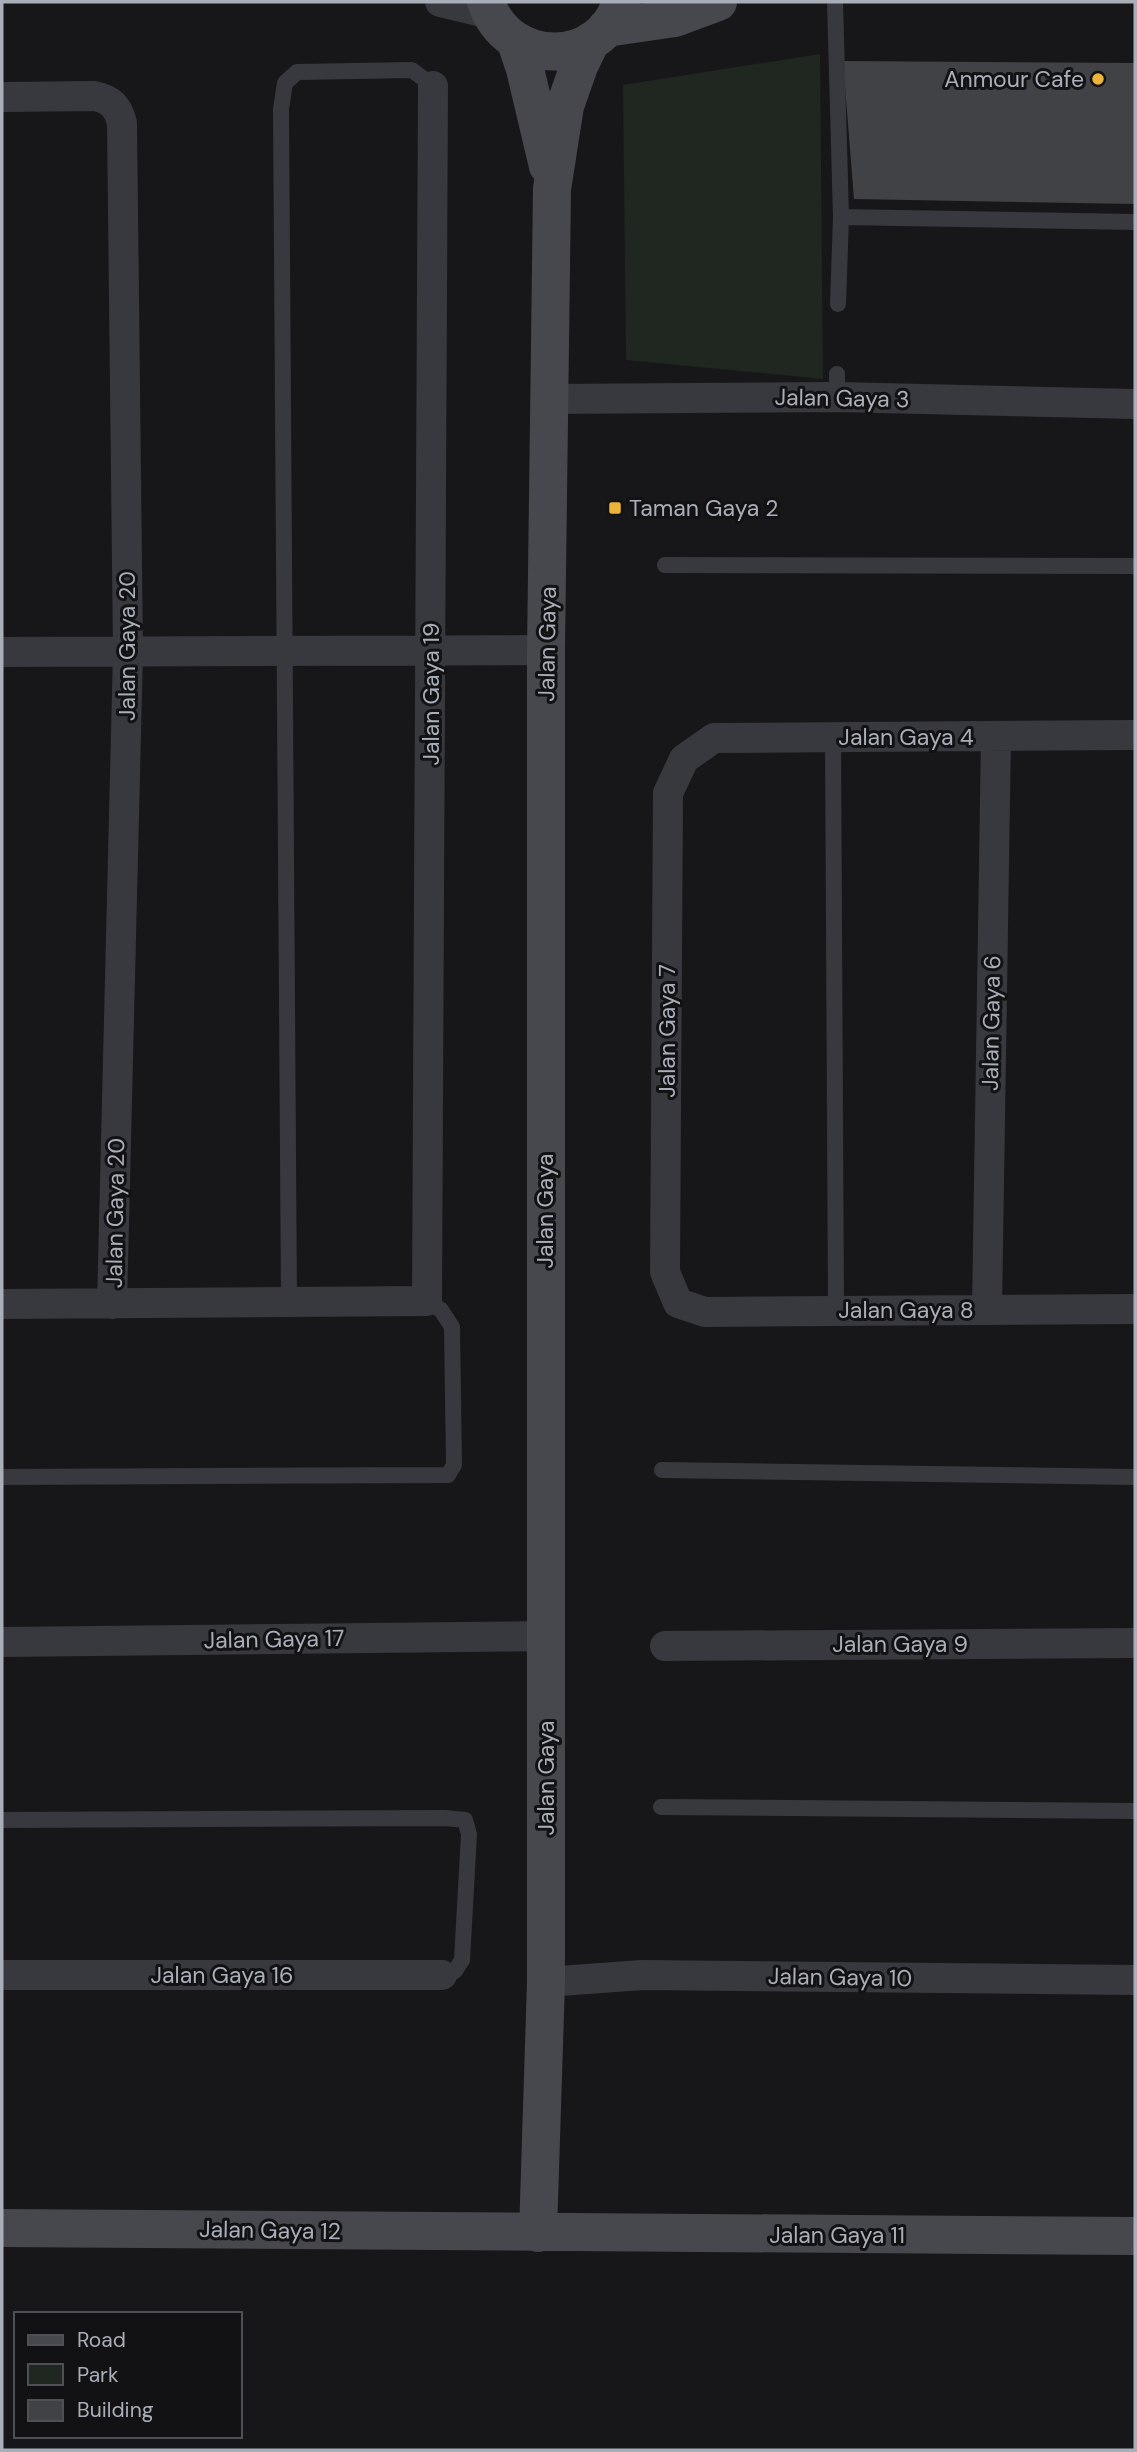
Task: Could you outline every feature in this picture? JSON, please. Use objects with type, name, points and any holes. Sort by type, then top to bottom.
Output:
[{"type":"street","points":[[440,2],[488,8],[501,30],[516,42],[534,50],[553,52],[573,49],[606,24],[675,18],[718,2]]},
{"type":"street","name":"Jalan Gaya","points":[[538,2233],[546,1982],[546,650],[552,189],[565,106],[579,66],[606,24]]},
{"type":"street","name":"Jalan Gaya","points":[[516,42],[525,69],[552,189]]},
{"type":"street","name":"Jalan Gaya 19","points":[[426,1301],[433,86]]},
{"type":"street","name":"Jalan Gaya 20","points":[[2,97],[104,98],[114,104],[122,123],[128,652],[113,1304]]},
{"type":"street","name":"Jalan Gaya 3","points":[[549,399],[837,386],[1135,404]]},
{"type":"street","points":[[2,652],[546,650]]},
{"type":"street","name":"Jalan Gaya 4","points":[[684,759],[714,738],[1135,735]]},
{"type":"street","name":"Jalan Gaya 6","points":[[987,1310],[996,736]]},
{"type":"street","name":"Jalan Gaya 7","points":[[678,1303],[665,1272],[668,793],[684,759]]},
{"type":"street","points":[[2,1304],[426,1301]]},
{"type":"street","name":"Jalan Gaya 8","points":[[678,1303],[705,1312],[1135,1309]]},
{"type":"street","name":"Jalan Gaya 17","points":[[2,1642],[545,1636]]},
{"type":"street","name":"Jalan Gaya 9","points":[[665,1646],[1135,1643]]},
{"type":"street","name":"Jalan Gaya 16","points":[[2,1975],[442,1975]]},
{"type":"street","name":"Jalan Gaya 10","points":[[546,1982],[642,1975],[1135,1980]]},
{"type":"street","name":"Jalan Gaya 12","points":[[2,2228],[538,2233]]},
{"type":"street","name":"Jalan Gaya 11","points":[[538,2233],[1135,2236]]},
{"type":"lane","points":[[835,2],[841,217],[838,304]]},
{"type":"lane","points":[[289,1303],[281,108],[285,83],[297,72],[412,70],[433,86]]},
{"type":"lane","points":[[841,217],[1135,222]]},
{"type":"lane","points":[[665,565],[1135,566]]},
{"type":"lane","points":[[833,737],[836,1310]]},
{"type":"lane","points":[[2,1477],[448,1475],[454,1465],[452,1327],[441,1310],[426,1301]]},
{"type":"lane","points":[[662,1470],[1135,1477]]},
{"type":"lane","points":[[662,1807],[1135,1811]]},
{"type":"lane","points":[[2,1820],[465,1820],[469,1834],[462,1960],[454,1971],[442,1975]]},
{"type":"green space","points":[[820,54],[823,379],[626,360],[623,85]]},
{"type":"building","points":[[843,61],[1135,63],[1135,204],[854,199]]},
{"type":"place","name":"Anmour Cafe","points":[[1098,79]]},
{"type":"place","name":"Taman Gaya 2","points":[[615,508]]}]
